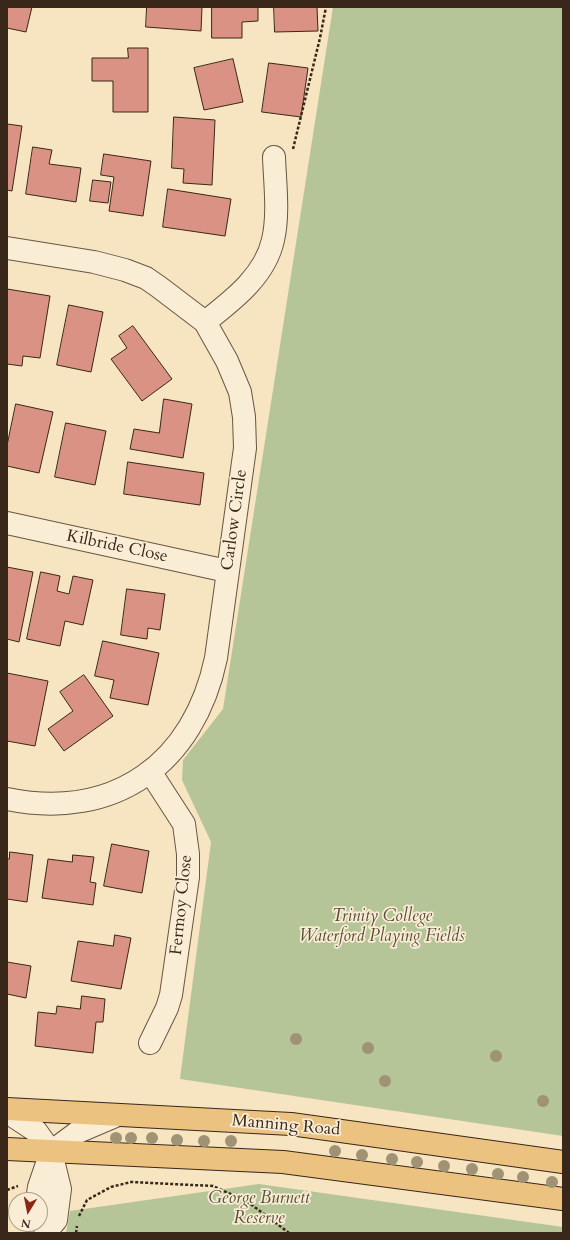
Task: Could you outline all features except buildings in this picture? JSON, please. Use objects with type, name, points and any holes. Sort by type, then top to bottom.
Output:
[{"type":"main road","name":"Manning Road","points":[[7,1109],[291,1124],[563,1162]]},
{"type":"main road","points":[[7,1150],[283,1162],[563,1200]]},
{"type":"street","points":[[205,322],[239,295],[265,262],[269,254],[275,226],[274,157]]},
{"type":"street","name":"Carlow Circle","points":[[7,248],[94,262],[125,270],[146,278],[205,322],[234,374],[240,392],[244,417],[245,448],[216,658],[208,689],[201,708],[186,733],[171,754],[150,773],[125,787],[90,799],[50,804],[7,799]]},
{"type":"street","name":"Kilbride Close","points":[[7,523],[227,571]]},
{"type":"street","name":"Fermoy Close","points":[[150,773],[184,824],[188,854],[188,878],[171,995],[167,1008],[150,1043]]},
{"type":"street","points":[[7,1112],[36,1131],[51,1152],[60,1189],[56,1220],[46,1233]]},
{"type":"street","points":[[39,1192],[51,1152],[78,1132],[118,1115]]},
{"type":"path","points":[[274,157],[293,148],[320,38],[326,7]]},
{"type":"path","points":[[76,1233],[78,1219],[87,1200],[111,1187],[131,1182],[213,1186],[248,1202],[289,1233]]},
{"type":"path","points":[[7,1190],[22,1184]]},
{"type":"green space","name":"Trinity College Waterford Playing Fields","points":[[333,7],[563,7],[563,1136],[180,1079],[211,842],[182,780],[183,760],[223,709]]},
{"type":"green space","name":"George Burnett Reserve","points":[[259,1184],[563,1227],[563,1233],[66,1233],[70,1211]]}]
